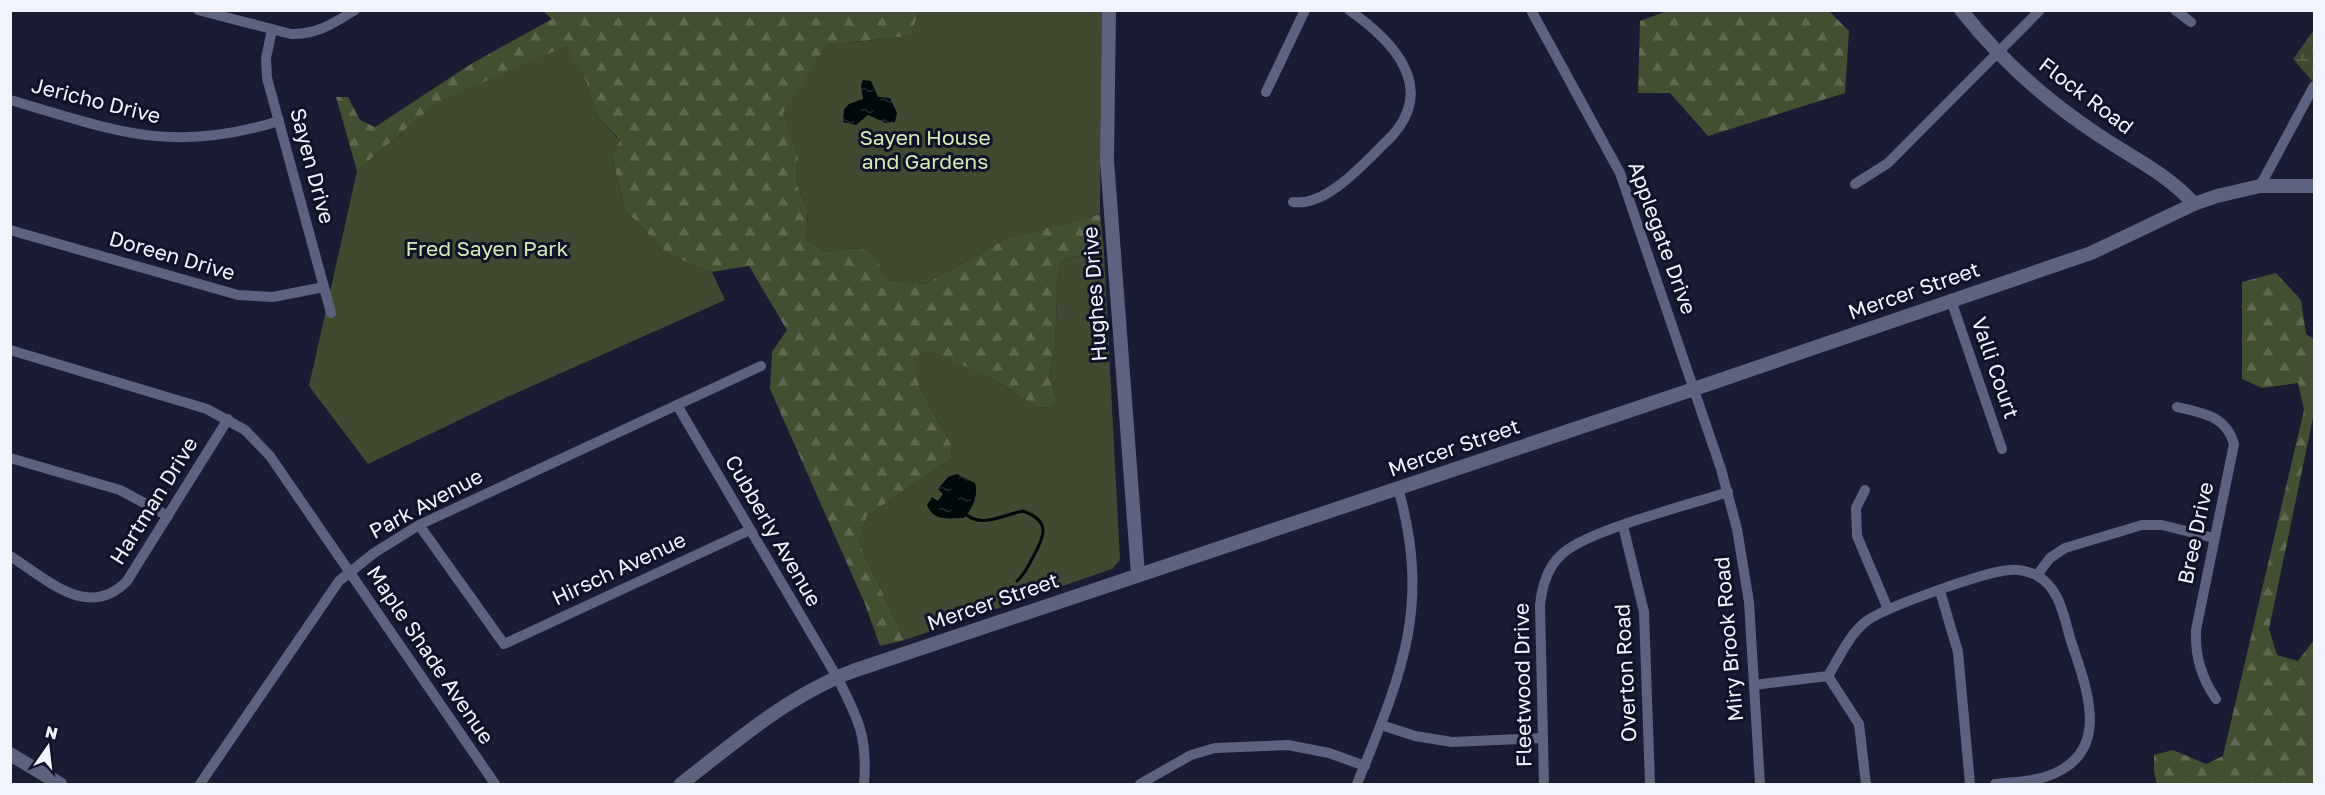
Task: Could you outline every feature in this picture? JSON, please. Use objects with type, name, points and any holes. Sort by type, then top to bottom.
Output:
[{"type":"street","points":[[198,10],[291,34],[313,33],[355,10]]},
{"type":"street","name":"Hughes Drive","points":[[1109,10],[1107,160],[1138,574]]},
{"type":"street","points":[[1266,92],[1305,10]]},
{"type":"street","points":[[1293,202],[1308,202],[1328,194],[1396,131],[1409,106],[1411,83],[1402,61],[1379,34],[1349,10]]},
{"type":"street","name":"Applegate Drive","points":[[1531,10],[1620,173],[1694,389]]},
{"type":"street","name":"Flock Road","points":[[1961,10],[1999,53],[2071,116],[2175,185],[2194,204]]},
{"type":"street","points":[[1854,184],[1888,162],[2040,10]]},
{"type":"street","points":[[2175,10],[2191,22]]},
{"type":"street","name":"Sayen Drive","points":[[272,30],[266,70],[332,312]]},
{"type":"street","points":[[2260,186],[2314,86]]},
{"type":"street","name":"Jericho Drive","points":[[10,100],[121,132],[161,138],[217,136],[279,121]]},
{"type":"street","name":"Mercer Street","points":[[681,784],[790,702],[837,677],[2091,253],[2194,204],[2260,186],[2314,186]]},
{"type":"street","name":"Doreen Drive","points":[[10,230],[238,295],[273,297],[324,287]]},
{"type":"street","name":"Valli Court","points":[[1951,300],[2002,449]]},
{"type":"street","name":"Maple Shade Avenue","points":[[10,350],[207,409],[245,430],[270,456],[495,784]]},
{"type":"street","name":"Park Avenue","points":[[200,784],[339,581],[349,572],[419,525],[761,366]]},
{"type":"street","name":"Miry Brook Road","points":[[1694,389],[1728,492],[1749,602],[1760,784]]},
{"type":"street","name":"Cubberly Avenue","points":[[677,405],[837,677],[859,719],[866,758],[864,784]]},
{"type":"street","name":"Bree Drive","points":[[2177,407],[2212,416],[2226,427],[2231,435],[2234,453],[2214,538],[2195,644],[2201,672],[2216,699]]},
{"type":"street","name":"Hartman Drive","points":[[10,556],[70,594],[90,599],[100,598],[119,589],[127,581],[228,419]]},
{"type":"street","points":[[10,458],[120,490],[168,516]]},
{"type":"street","points":[[1357,784],[1382,725],[1406,649],[1413,589],[1410,529],[1398,488]]},
{"type":"street","points":[[1865,490],[1856,508],[1857,536],[1888,609]]},
{"type":"street","name":"Fleetwood Drive","points":[[1544,784],[1540,605],[1545,578],[1559,556],[1581,540],[1728,492]]},
{"type":"street","name":"Hirsch Avenue","points":[[419,525],[504,644],[750,530]]},
{"type":"street","points":[[2037,575],[2050,558],[2065,548],[2142,525],[2162,525],[2214,538]]},
{"type":"street","name":"Overton Road","points":[[1623,526],[1644,612],[1650,784]]},
{"type":"street","points":[[1828,676],[1854,634],[1864,623],[1888,609],[2008,570],[2028,571],[2037,575],[2057,597],[2090,699],[2091,724],[2087,737],[2075,757],[2055,773],[2043,778],[1995,784]]},
{"type":"street","points":[[1940,591],[1958,652],[1970,784]]},
{"type":"street","points":[[1754,685],[1828,676]]},
{"type":"street","points":[[1828,676],[1854,712],[1859,724],[1866,784]]},
{"type":"street","points":[[1382,725],[1415,736],[1452,742],[1543,738]]},
{"type":"street","points":[[1140,784],[1191,754],[1215,748],[1288,745],[1329,753],[1365,766]]},
{"type":"street","points":[[10,754],[60,784]]},
{"type":"green space","points":[[543,11],[919,11],[911,36],[827,45],[784,113],[798,157],[797,185],[808,209],[806,240],[826,252],[850,248],[865,250],[876,259],[889,280],[925,284],[1007,238],[1100,214],[1104,253],[1071,257],[1062,262],[1058,274],[1055,346],[1049,377],[1057,399],[1052,407],[1037,408],[993,379],[919,386],[951,444],[952,459],[867,516],[859,542],[905,640],[880,646],[865,604],[770,389],[772,352],[787,330],[749,266],[712,272],[668,255],[625,210],[611,154],[620,140],[598,118],[585,79],[438,102],[357,171],[336,97],[348,97],[360,120],[375,127],[471,64],[552,19]]},
{"type":"green space","name":"Sayen House and Gardens","points":[[919,11],[1102,11],[1100,214],[1007,238],[925,284],[889,280],[876,259],[865,250],[850,248],[826,252],[806,240],[808,209],[797,185],[798,157],[783,113],[827,45],[911,36]]},
{"type":"green space","points":[[1667,11],[1829,11],[1849,31],[1845,93],[1708,136],[1670,93],[1638,93],[1640,21]]},
{"type":"green space","points":[[2314,30],[2314,83],[2293,59]]},
{"type":"green space","name":"Fred Sayen Park","points":[[566,46],[585,79],[598,118],[620,141],[611,155],[625,210],[668,255],[712,272],[725,300],[505,398],[368,464],[309,386],[357,171],[438,102]]},
{"type":"green space","points":[[1104,253],[1120,560],[1112,569],[905,640],[859,542],[867,516],[952,459],[951,444],[919,386],[914,357],[929,350],[993,379],[1037,408],[1051,407],[1057,399],[1049,377],[1055,346],[1058,274],[1062,262],[1071,257]]},
{"type":"green space","points":[[2276,273],[2301,300],[2306,334],[2314,339],[2314,413],[2269,629],[2277,655],[2298,661],[2314,640],[2314,784],[2157,784],[2154,755],[2173,750],[2206,764],[2223,756],[2304,410],[2298,383],[2262,388],[2242,379],[2242,282]]},
{"type":"water","points":[[863,80],[871,81],[878,97],[890,98],[897,113],[895,122],[886,123],[868,115],[856,125],[843,122],[844,109],[849,104],[863,99],[861,86]]},
{"type":"water","points":[[957,474],[975,483],[976,492],[972,506],[964,518],[938,517],[927,505],[932,497],[938,501],[943,494],[938,489],[948,477]]},
{"type":"waterway","points":[[967,515],[973,519],[987,520],[1023,511],[1038,519],[1042,524],[1040,542],[1026,570],[1017,581]]}]
